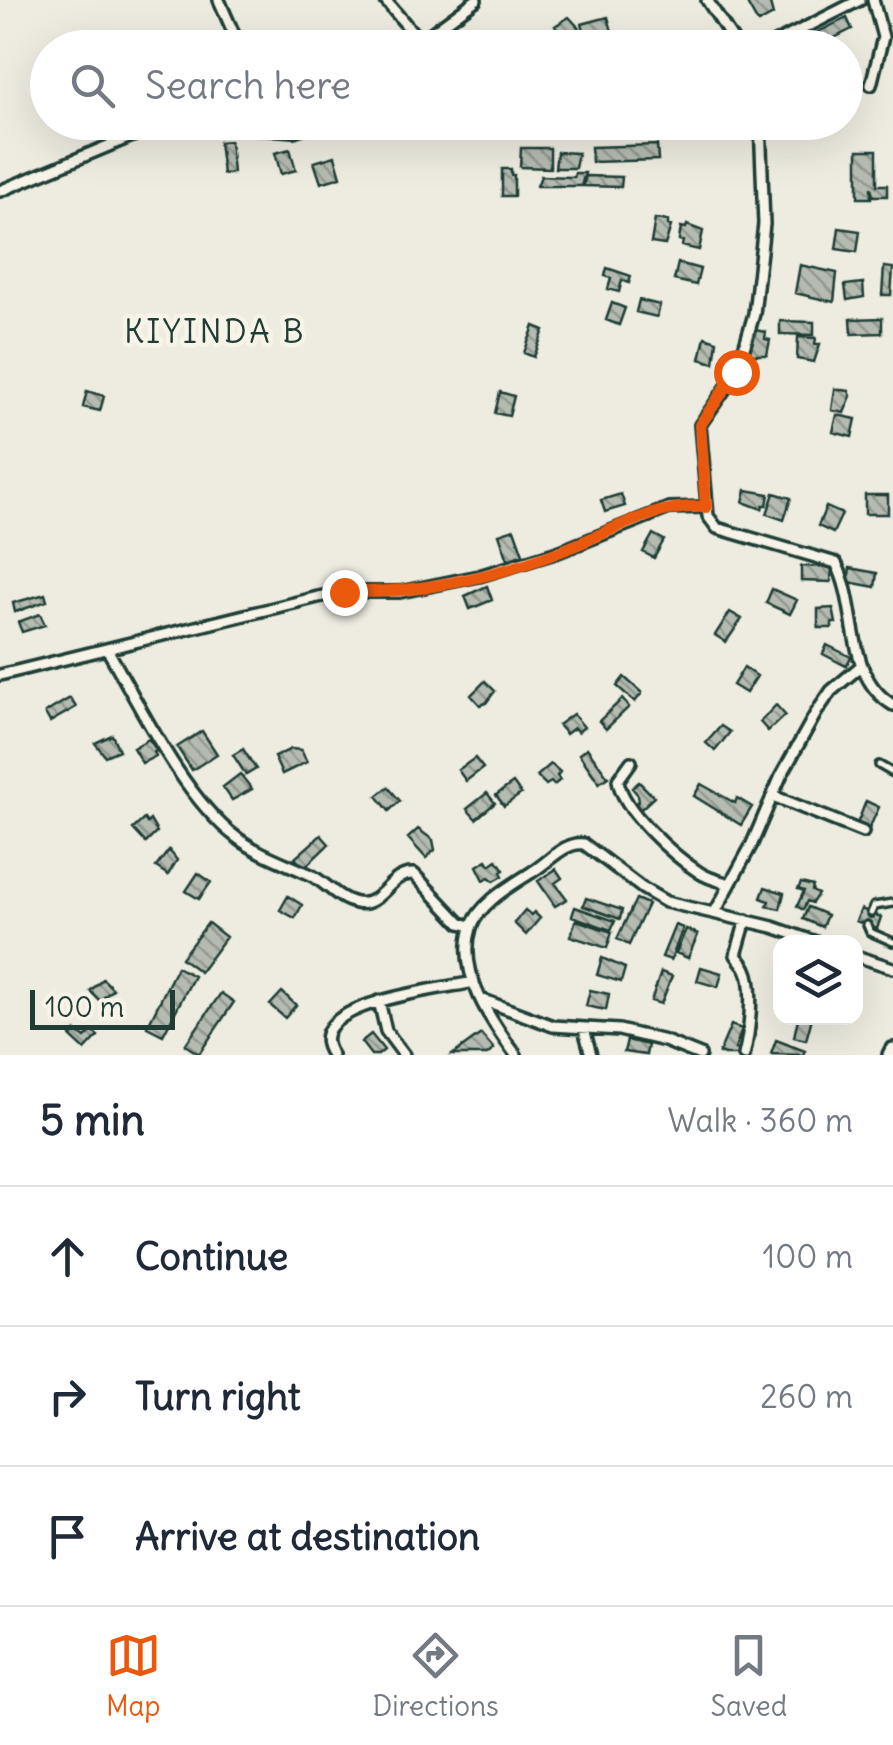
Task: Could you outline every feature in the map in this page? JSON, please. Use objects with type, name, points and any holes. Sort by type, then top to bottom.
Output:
[{"type":"street","points":[[219,0],[232,30]]},
{"type":"street","points":[[384,0],[405,30]]},
{"type":"street","points":[[434,30],[476,0]]},
{"type":"street","points":[[707,0],[726,30]]},
{"type":"street","points":[[801,30],[860,0]]},
{"type":"street","points":[[871,85],[883,37],[874,0]]},
{"type":"street","points":[[0,191],[124,140]]},
{"type":"street","points":[[761,140],[764,224],[754,314],[736,372],[700,425],[708,516],[717,528],[836,563],[861,666],[874,688],[893,706]]},
{"type":"street","points":[[0,675],[318,597],[344,592],[400,592],[464,579],[558,552],[670,508],[706,507]]},
{"type":"street","points":[[107,649],[197,796],[238,840],[360,904],[373,901],[397,877],[414,874],[460,923],[471,926]]},
{"type":"street","points":[[714,912],[816,713],[831,691],[861,666]]},
{"type":"street","points":[[630,762],[618,780],[627,803],[704,876],[730,884]]},
{"type":"street","points":[[773,796],[863,832]]},
{"type":"street","points":[[516,1055],[474,982],[468,945],[471,926],[500,894],[567,846],[580,842],[666,902],[794,935]]},
{"type":"street","points":[[744,1055],[749,1038],[750,990],[746,969],[736,955],[746,920]]},
{"type":"street","points":[[863,958],[893,968]]},
{"type":"street","points":[[332,1055],[325,1034],[331,1024],[379,1001],[474,982]]},
{"type":"street","points":[[481,999],[553,1026],[619,1030],[665,1041],[700,1055]]},
{"type":"street","points":[[379,1001],[386,1031],[404,1055]]},
{"type":"street","points":[[584,1029],[590,1055]]},
{"type":"lane","points":[[879,766],[893,773]]},
{"type":"lane","points":[[871,913],[874,906],[893,903]]},
{"type":"lane","points":[[866,925],[870,932],[893,942]]},
{"type":"building","points":[[745,0],[769,0],[773,15],[758,23]]},
{"type":"building","points":[[569,17],[579,28],[557,30],[555,26]]},
{"type":"building","points":[[608,17],[612,30],[584,30],[582,24]]},
{"type":"building","points":[[847,18],[852,29],[850,30],[822,30]]},
{"type":"building","points":[[230,141],[233,173],[223,174],[219,142]]},
{"type":"building","points":[[657,145],[658,160],[592,162],[591,147]]},
{"type":"building","points":[[521,148],[550,148],[550,168],[520,167]]},
{"type":"building","points":[[290,149],[296,170],[281,174],[275,153]]},
{"type":"building","points":[[858,150],[877,150],[877,185],[887,185],[887,196],[873,196],[871,187],[871,198],[858,198]]},
{"type":"building","points":[[557,152],[578,153],[575,168],[555,168]]},
{"type":"building","points":[[335,156],[341,177],[321,183],[314,162]]},
{"type":"building","points":[[502,169],[511,169],[514,175],[514,196],[502,196]]},
{"type":"building","points":[[575,173],[585,173],[581,186],[537,186],[541,176],[574,177]]},
{"type":"building","points":[[586,176],[622,177],[621,187],[583,186]]},
{"type":"building","points":[[655,219],[668,221],[671,226],[665,245],[651,243]]},
{"type":"building","points":[[687,225],[703,231],[699,250],[682,246],[683,241],[679,240],[681,227]]},
{"type":"building","points":[[839,228],[860,231],[857,252],[836,249]]},
{"type":"building","points":[[678,263],[700,269],[696,285],[674,280]]},
{"type":"building","points":[[800,265],[837,273],[834,302],[795,293]]},
{"type":"building","points":[[884,267],[893,268],[891,295],[882,295]]},
{"type":"building","points":[[607,268],[631,276],[629,283],[622,280],[619,292],[608,289],[611,278],[605,276]]},
{"type":"building","points":[[863,283],[864,297],[847,300],[845,285]]},
{"type":"building","points":[[639,300],[660,305],[657,317],[636,312]]},
{"type":"building","points":[[612,303],[625,308],[619,325],[606,320]]},
{"type":"building","points":[[882,318],[882,333],[852,334],[851,319]]},
{"type":"building","points":[[780,321],[814,322],[814,335],[780,334]]},
{"type":"building","points":[[534,326],[544,330],[534,357],[524,353]]},
{"type":"building","points":[[755,330],[766,332],[765,339],[770,340],[767,355],[748,355]]},
{"type":"building","points":[[705,337],[717,341],[714,363],[700,359]]},
{"type":"building","points":[[798,337],[816,338],[815,344],[820,344],[814,362],[797,359]]},
{"type":"building","points":[[835,389],[849,391],[851,396],[844,413],[832,410]]},
{"type":"building","points":[[87,391],[104,396],[100,411],[83,407]]},
{"type":"building","points":[[500,392],[514,396],[509,416],[495,413]]},
{"type":"building","points":[[837,415],[856,419],[852,437],[833,432]]},
{"type":"building","points":[[746,490],[769,494],[767,505],[762,509],[743,502]]},
{"type":"building","points":[[774,493],[791,498],[784,520],[767,514]]},
{"type":"building","points":[[621,494],[625,506],[605,512],[601,500]]},
{"type":"building","points":[[865,495],[888,495],[888,514],[865,514]]},
{"type":"building","points":[[826,507],[842,514],[833,533],[818,526]]},
{"type":"building","points":[[514,529],[523,554],[508,560],[499,534]]},
{"type":"building","points":[[653,534],[664,540],[654,558],[643,552]]},
{"type":"building","points":[[801,566],[832,567],[831,582],[801,581]]},
{"type":"building","points":[[850,568],[877,573],[875,587],[848,582]]},
{"type":"building","points":[[487,586],[492,600],[470,609],[465,596]]},
{"type":"building","points":[[772,589],[797,600],[790,614],[766,603]]},
{"type":"building","points":[[45,594],[47,601],[15,612],[13,603]]},
{"type":"building","points":[[833,608],[836,623],[832,623],[832,628],[818,628],[818,609]]},
{"type":"building","points":[[730,612],[742,619],[726,642],[715,635]]},
{"type":"building","points":[[40,614],[45,625],[22,632],[18,622]]},
{"type":"building","points":[[827,645],[851,657],[846,666],[823,654]]},
{"type":"building","points":[[744,667],[757,676],[746,693],[733,685]]},
{"type":"building","points":[[624,677],[642,693],[635,702],[617,686]]},
{"type":"building","points":[[485,681],[495,691],[480,705],[471,695]]},
{"type":"building","points":[[70,698],[76,707],[50,722],[45,713]]},
{"type":"building","points":[[622,699],[629,707],[606,729],[599,721]]},
{"type":"building","points":[[776,705],[785,715],[768,731],[760,722]]},
{"type":"building","points":[[573,714],[584,727],[566,734],[558,725]]},
{"type":"building","points":[[721,726],[730,732],[715,751],[706,743]]},
{"type":"building","points":[[202,731],[217,754],[192,770],[177,747]]},
{"type":"building","points":[[112,735],[119,750],[105,756],[95,743]]},
{"type":"building","points":[[149,739],[156,756],[142,763],[133,748]]},
{"type":"building","points":[[587,748],[608,777],[599,783],[579,754]]},
{"type":"building","points":[[243,749],[256,769],[246,775],[233,755]]},
{"type":"building","points":[[291,749],[301,750],[307,762],[282,774],[274,757]]},
{"type":"building","points":[[475,758],[483,768],[466,781],[458,770]]},
{"type":"building","points":[[551,764],[560,772],[560,780],[546,785],[537,776]]},
{"type":"building","points":[[240,774],[252,789],[232,800],[223,787]]},
{"type":"building","points":[[639,782],[654,797],[640,810],[635,804],[638,795],[632,788]]},
{"type":"building","points":[[513,783],[521,794],[504,806],[496,795]]},
{"type":"building","points":[[701,784],[735,803],[737,798],[752,807],[741,825],[694,796]]},
{"type":"building","points":[[388,787],[400,801],[389,811],[377,796]]},
{"type":"building","points":[[487,793],[495,803],[476,819],[467,809]]},
{"type":"building","points":[[866,801],[879,807],[869,829],[857,824]]},
{"type":"building","points":[[144,819],[147,823],[150,820],[157,832],[146,843],[133,829]]},
{"type":"building","points":[[418,829],[433,840],[435,850],[426,858],[408,838]]},
{"type":"building","points":[[321,835],[329,844],[304,868],[295,858]]},
{"type":"building","points":[[169,850],[177,860],[168,875],[156,867]]},
{"type":"building","points":[[487,860],[490,865],[497,860],[504,870],[503,876],[494,881],[489,877],[484,880],[477,866]]},
{"type":"building","points":[[556,869],[562,878],[555,883],[567,899],[555,906],[538,881]]},
{"type":"building","points":[[198,873],[211,882],[199,899],[186,891]]},
{"type":"building","points":[[801,883],[813,886],[812,891],[818,894],[812,903],[807,901],[803,910],[797,906],[804,891],[798,889]]},
{"type":"building","points":[[765,887],[784,893],[780,909],[767,906],[769,901],[761,898]]},
{"type":"building","points":[[288,896],[302,905],[295,918],[280,910]]},
{"type":"building","points":[[586,898],[622,910],[620,919],[583,906]]},
{"type":"building","points":[[636,899],[648,904],[629,945],[617,939]]},
{"type":"building","points":[[575,907],[615,921],[611,930],[572,916]]},
{"type":"building","points":[[808,907],[827,915],[822,927],[803,919]]},
{"type":"building","points":[[861,909],[881,917],[877,929],[856,921]]},
{"type":"building","points":[[525,910],[540,918],[526,935],[514,923]]},
{"type":"building","points":[[576,920],[612,932],[607,948],[570,936]]},
{"type":"building","points":[[208,923],[226,937],[200,972],[181,958]]},
{"type":"building","points":[[675,925],[683,928],[671,960],[662,957]]},
{"type":"building","points":[[686,929],[698,934],[688,958],[676,953]]},
{"type":"building","points":[[602,958],[625,968],[621,982],[597,975]]},
{"type":"building","points":[[177,967],[194,976],[163,1035],[147,1027]]},
{"type":"building","points":[[701,967],[722,973],[718,987],[697,981]]},
{"type":"building","points":[[661,972],[672,976],[661,1004],[651,1001]]},
{"type":"building","points":[[103,979],[113,989],[100,1001],[90,991]]},
{"type":"building","points":[[590,990],[609,994],[606,1010],[586,1006]]},
{"type":"building","points":[[282,992],[296,1005],[285,1018],[270,1005]]},
{"type":"building","points":[[221,993],[234,1002],[199,1054],[185,1045]]},
{"type":"building","points":[[731,1025],[742,1029],[735,1049],[738,1050],[736,1055],[724,1055],[719,1053]]},
{"type":"building","points":[[797,1025],[810,1025],[806,1040],[794,1037]]},
{"type":"building","points":[[76,1031],[85,1038],[92,1031],[98,1036],[85,1050],[71,1037]]},
{"type":"building","points":[[371,1034],[384,1050],[378,1055],[371,1055],[361,1042]]},
{"type":"building","points":[[481,1034],[494,1049],[487,1055],[452,1055]]},
{"type":"building","points":[[627,1040],[648,1045],[646,1055],[624,1052]]},
{"type":"building","points":[[776,1040],[805,1051],[803,1055],[771,1054]]},
{"type":"district","name":"KIYINDA B","points":[[215,331]]},
{"type":"route","points":[[344,592],[400,592],[479,576],[558,552],[670,508],[706,507],[700,425],[736,372]]}]
